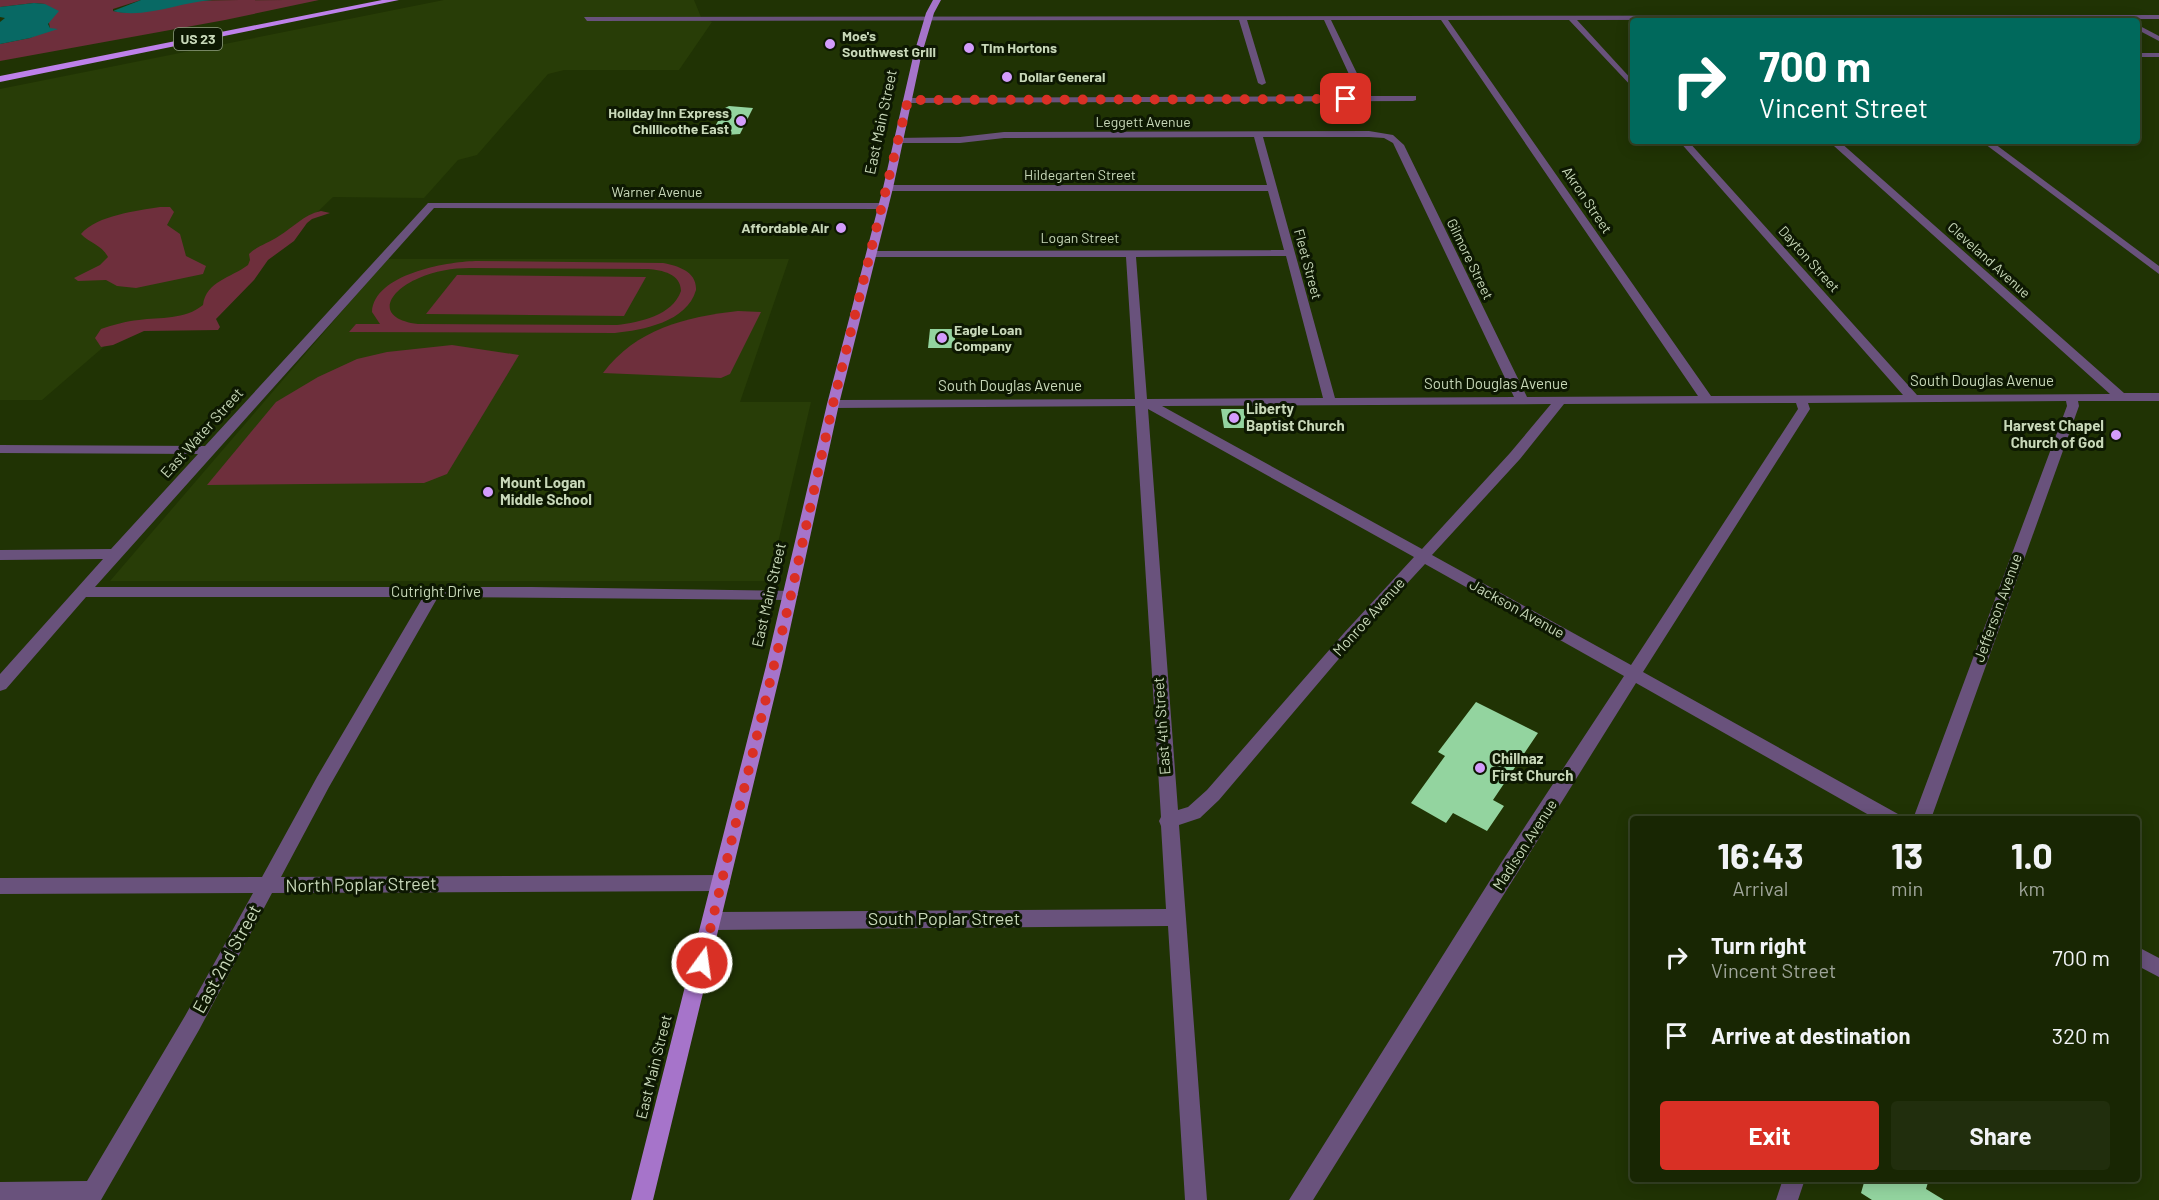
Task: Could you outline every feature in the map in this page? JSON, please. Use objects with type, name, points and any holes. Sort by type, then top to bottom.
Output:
[{"type":"highway","name":"US 23","points":[[0,69],[352,0]]},
{"type":"highway","name":"US 23","points":[[0,79],[395,0]]},
{"type":"main road","name":"East Main Street","points":[[642,1200],[791,595],[833,404],[884,206],[928,20],[936,0]]},
{"type":"street","points":[[2140,18],[2159,17]]},
{"type":"street","points":[[1327,19],[1365,99]]},
{"type":"street","name":"Akron Street","points":[[1444,19],[1706,398]]},
{"type":"street","points":[[1572,19],[1630,83]]},
{"type":"street","points":[[587,20],[1630,19]]},
{"type":"street","points":[[1243,20],[1262,83]]},
{"type":"street","points":[[2140,28],[2159,39]]},
{"type":"street","points":[[2140,55],[2159,55]]},
{"type":"street","points":[[908,100],[1413,98]]},
{"type":"street","name":"Leggett Avenue","points":[[899,140],[960,140],[1004,135],[1387,135]]},
{"type":"street","name":"Fleet Street","points":[[1258,135],[1330,401]]},
{"type":"street","name":"Gilmore Street","points":[[1387,135],[1396,140],[1399,145],[1522,400]]},
{"type":"street","name":"Dayton Street","points":[[1686,144],[1913,398]]},
{"type":"street","name":"Cleveland Avenue","points":[[1837,144],[2121,397]]},
{"type":"street","points":[[1988,144],[2159,271]]},
{"type":"street","name":"Hildegarten Street","points":[[888,188],[1272,188]]},
{"type":"street","name":"Warner Avenue","points":[[431,205],[884,206]]},
{"type":"street","name":"East Water Street","points":[[0,685],[115,554],[431,205]]},
{"type":"street","name":"East 4th Street","points":[[1131,253],[1168,821],[1196,1200]]},
{"type":"street","name":"Logan Street","points":[[871,254],[1289,253]]},
{"type":"street","name":"Jefferson Avenue","points":[[1923,816],[2073,406],[2071,397]]},
{"type":"street","name":"South Douglas Avenue","points":[[833,404],[2159,397]]},
{"type":"street","name":"Madison Avenue","points":[[1300,1200],[1508,869],[1635,675],[1804,409],[1801,399]]},
{"type":"street","name":"Monroe Avenue","points":[[1168,821],[1194,813],[1213,795],[1349,637],[1515,456],[1561,400]]},
{"type":"street","name":"Jackson Avenue","points":[[1140,401],[1173,416],[1887,816]]},
{"type":"street","points":[[0,449],[209,450]]},
{"type":"street","points":[[0,555],[115,554]]},
{"type":"street","name":"Cutright Drive","points":[[81,592],[791,595]]},
{"type":"street","name":"East 2nd Street","points":[[91,1196],[192,1023],[323,782],[433,592]]},
{"type":"street","name":"North Poplar Street","points":[[0,886],[721,883]]},
{"type":"street","name":"South Poplar Street","points":[[712,921],[1176,917]]},
{"type":"street","points":[[2140,957],[2159,968]]},
{"type":"street","points":[[1787,1200],[1793,1182]]},
{"type":"street","points":[[0,1193],[91,1196]]},
{"type":"shaded area","points":[[0,0],[141,0],[113,9],[113,11],[133,13],[192,1],[319,0],[225,20],[0,61],[0,44],[30,38],[50,28],[45,4],[0,7]]},
{"type":"shaded area","points":[[444,0],[694,0],[701,17],[712,22],[679,70],[564,70],[548,74],[477,155],[458,160],[424,198],[333,197],[202,324],[129,325],[42,400],[0,400],[0,89]]},
{"type":"shaded area","points":[[170,207],[174,212],[167,225],[180,234],[186,256],[206,266],[203,274],[136,288],[117,286],[106,280],[78,281],[74,278],[100,265],[108,257],[81,234],[88,228],[107,218]]},
{"type":"shaded area","points":[[321,211],[330,213],[312,219],[294,241],[268,260],[254,280],[216,319],[220,327],[218,330],[144,331],[113,345],[101,347],[95,338],[101,329],[115,325],[180,316],[196,310],[203,305],[205,297],[214,285],[248,265],[249,254],[252,251],[304,218]]},
{"type":"shaded area","name":"Mount Logan Middle School","points":[[387,259],[789,259],[740,402],[811,402],[769,581],[110,581]]},
{"type":"shaded area","points":[[462,262],[663,263],[681,268],[690,274],[696,284],[696,290],[691,301],[674,317],[651,327],[615,333],[349,332],[356,324],[380,324],[372,312],[376,299],[385,288],[398,279],[430,268]],"holes":[[[450,269],[648,269],[670,274],[678,281],[681,291],[677,300],[663,312],[645,320],[626,324],[418,324],[404,321],[390,310],[393,297],[408,283],[431,273]]]},
{"type":"shaded area","points":[[457,275],[646,277],[624,316],[426,314]]},
{"type":"shaded area","points":[[738,311],[761,312],[730,374],[721,378],[603,373],[631,346],[663,328],[699,317]]},
{"type":"shaded area","points":[[452,345],[519,355],[447,474],[424,483],[207,485],[276,402],[318,377],[357,359],[387,352]]},
{"type":"water","points":[[141,0],[213,0],[150,12],[113,11]]},
{"type":"water","points":[[45,4],[59,11],[48,24],[50,28],[58,29],[0,44],[0,22],[5,18],[0,17],[0,7]]},
{"type":"building","name":"Holiday Inn Express Chillicothe East","points":[[729,106],[753,108],[740,134],[713,136],[714,134],[711,134],[725,108]]},
{"type":"building","name":"Eagle Loan Company","points":[[930,329],[956,329],[954,348],[928,348]]},
{"type":"building","name":"Liberty Baptist Church","points":[[1221,409],[1244,409],[1247,428],[1224,428]]},
{"type":"building","name":"Chillnaz First Church","points":[[1476,702],[1538,733],[1493,800],[1504,806],[1487,831],[1453,813],[1446,823],[1411,803],[1445,756],[1438,752]]},
{"type":"building","points":[[1864,1182],[1928,1182],[1926,1189],[1944,1200],[1872,1200],[1861,1193]]},
{"type":"place","name":"Moe's Southwest Grill","points":[[830,44]]},
{"type":"place","name":"Tim Hortons","points":[[969,48]]},
{"type":"place","name":"Dollar General","points":[[1007,77]]},
{"type":"place","name":"Holiday Inn Express Chillicothe East","points":[[741,121]]},
{"type":"place","name":"Affordable Air","points":[[841,228]]},
{"type":"place","name":"Eagle Loan Company","points":[[942,338]]},
{"type":"place","name":"Liberty Baptist Church","points":[[1234,418]]},
{"type":"place","name":"Harvest Chapel Church of God","points":[[2116,435]]},
{"type":"place","name":"Mount Logan Middle School","points":[[488,492]]},
{"type":"place","name":"Chillnaz First Church","points":[[1480,768]]},
{"type":"route","points":[[702,963],[791,595],[833,404],[908,100],[1346,99]]}]
